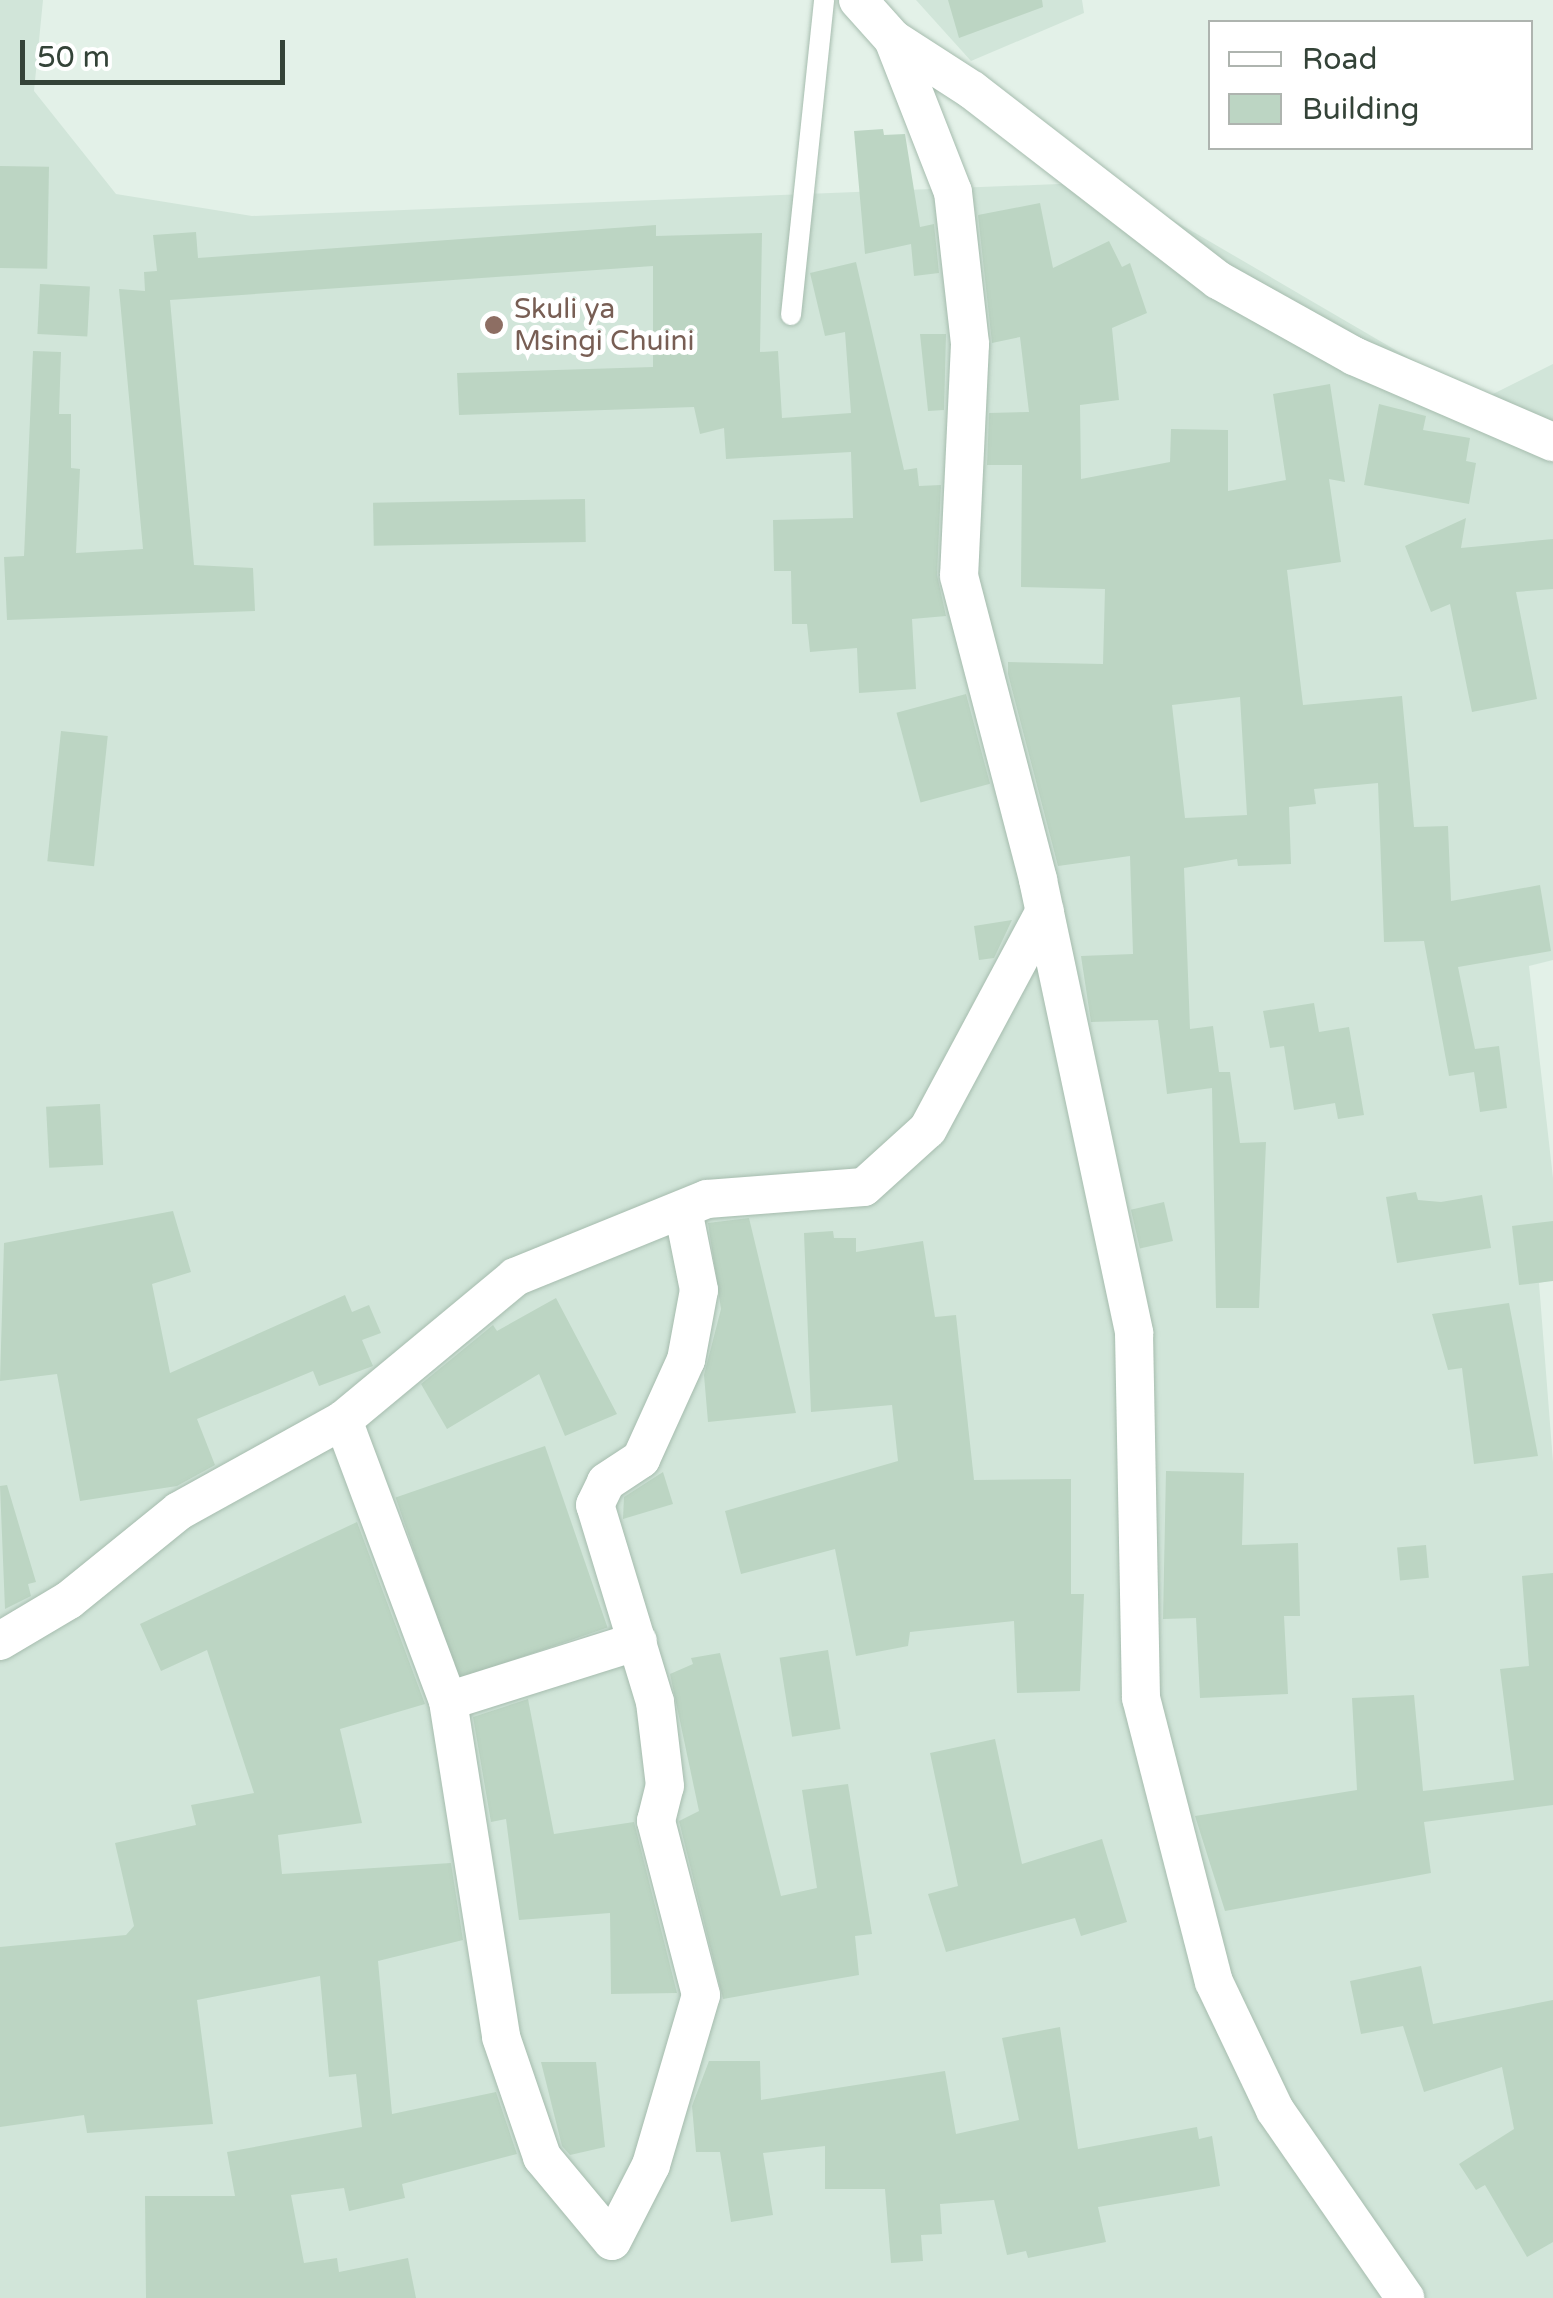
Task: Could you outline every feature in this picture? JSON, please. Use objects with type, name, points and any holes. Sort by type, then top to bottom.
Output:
[{"type":"street","points":[[858,0],[892,38],[972,90],[1218,280],[1354,356],[1553,442]]},
{"type":"street","points":[[892,38],[953,192],[970,344],[959,576],[1045,911],[1134,1332],[1141,1698],[1214,1982],[1274,2110],[1405,2298]]},
{"type":"street","points":[[0,1640],[69,1600],[179,1511],[343,1420],[515,1278],[683,1210],[735,1194],[864,1187],[928,1129],[1045,911]]},
{"type":"street","points":[[343,1420],[448,1701],[501,2037],[542,2157],[612,2242],[651,2164],[701,1994],[656,1821],[665,1786],[638,1641],[595,1505],[606,1482],[641,1459],[686,1360],[699,1290],[683,1210]]},
{"type":"street","points":[[448,1701],[638,1641]]},
{"type":"lane","points":[[791,315],[824,0]]},
{"type":"shaded area","points":[[0,0],[43,0],[34,91],[116,194],[252,216],[1108,182],[1481,400],[1553,364],[1553,960],[1529,966],[1553,1178],[1553,1280],[1539,1283],[1553,1462],[1553,2298],[0,2298]]},
{"type":"shaded area","points":[[916,0],[1082,0],[1084,13],[971,61]]},
{"type":"building","points":[[948,0],[1042,0],[1043,7],[959,38]]},
{"type":"building","points":[[883,129],[884,135],[905,134],[920,227],[934,224],[939,273],[914,276],[911,244],[865,254],[854,131]]},
{"type":"building","points":[[0,166],[49,167],[47,269],[0,268]]},
{"type":"building","points":[[1040,203],[1053,268],[1109,241],[1122,267],[1130,263],[1147,313],[1112,328],[1119,400],[1080,405],[1081,479],[1170,462],[1171,429],[1228,430],[1228,491],[1286,480],[1273,394],[1330,384],[1345,482],[1329,479],[1341,562],[1287,570],[1303,705],[1402,696],[1414,827],[1448,826],[1451,901],[1540,885],[1551,951],[1458,967],[1475,1049],[1499,1046],[1507,1108],[1480,1112],[1474,1072],[1449,1076],[1424,941],[1384,942],[1378,783],[1314,789],[1316,804],[1289,807],[1291,864],[1238,866],[1237,859],[1184,868],[1190,1029],[1213,1026],[1219,1072],[1230,1072],[1240,1143],[1266,1142],[1259,1308],[1216,1308],[1212,1088],[1167,1094],[1158,1020],[1091,1022],[1081,956],[1133,954],[1130,856],[1058,866],[1008,662],[1103,664],[1105,589],[1021,587],[1022,465],[987,465],[989,413],[1029,412],[1020,337],[992,343],[978,215]],"holes":[[[1240,697],[1247,815],[1185,818],[1172,705]]]},
{"type":"building","points":[[656,225],[656,236],[762,233],[760,352],[778,351],[782,418],[851,413],[845,332],[825,336],[810,273],[856,262],[904,470],[917,468],[919,486],[941,485],[937,575],[946,616],[912,619],[916,689],[859,693],[857,648],[810,652],[807,624],[792,624],[791,571],[774,571],[773,520],[853,518],[851,452],[726,459],[724,428],[700,434],[694,407],[459,415],[457,373],[653,367],[653,266],[170,300],[194,565],[253,568],[255,611],[7,620],[4,557],[24,556],[33,351],[61,352],[59,414],[71,414],[71,468],[80,469],[76,553],[143,549],[119,289],[145,291],[144,272],[157,271],[153,235],[196,232],[198,258]]},
{"type":"building","points":[[40,284],[90,287],[87,337],[37,334]]},
{"type":"building","points":[[920,334],[946,334],[944,410],[928,411]]},
{"type":"building","points":[[1379,404],[1426,416],[1423,430],[1470,438],[1466,461],[1476,463],[1469,504],[1364,485]]},
{"type":"building","points":[[585,499],[586,542],[374,546],[373,503]]},
{"type":"building","points":[[1466,518],[1461,548],[1553,539],[1553,589],[1516,592],[1537,699],[1472,712],[1450,604],[1431,612],[1405,546]]},
{"type":"building","points":[[966,694],[990,784],[921,802],[896,713]]},
{"type":"building","points":[[61,731],[108,736],[94,866],[47,861]]},
{"type":"building","points":[[1012,920],[994,958],[979,960],[974,926]]},
{"type":"building","points":[[1314,1003],[1319,1032],[1349,1027],[1364,1115],[1338,1119],[1335,1103],[1294,1110],[1284,1046],[1270,1048],[1263,1011]]},
{"type":"building","points":[[100,1104],[103,1165],[49,1168],[46,1107]]},
{"type":"building","points":[[1416,1192],[1418,1200],[1441,1202],[1482,1195],[1491,1248],[1397,1263],[1386,1197]]},
{"type":"building","points":[[1164,1202],[1173,1241],[1140,1249],[1131,1210]]},
{"type":"building","points":[[173,1211],[191,1272],[152,1284],[170,1373],[345,1295],[352,1312],[369,1305],[381,1333],[362,1340],[373,1366],[319,1386],[313,1371],[197,1419],[215,1465],[177,1486],[80,1501],[57,1374],[0,1381],[4,1243]]},
{"type":"building","points":[[749,1218],[796,1413],[708,1422],[704,1375],[721,1309],[708,1223]]},
{"type":"building","points":[[1553,1221],[1553,1281],[1519,1285],[1512,1226]]},
{"type":"building","points":[[833,1231],[834,1238],[856,1238],[856,1252],[923,1241],[935,1317],[956,1315],[974,1480],[1071,1479],[1071,1594],[1084,1594],[1080,1691],[1017,1693],[1014,1621],[910,1632],[908,1646],[856,1656],[835,1549],[741,1574],[725,1511],[898,1461],[892,1405],[811,1412],[804,1233]]},
{"type":"building","points":[[556,1298],[617,1414],[565,1436],[539,1374],[447,1429],[421,1384],[493,1325],[497,1331]]},
{"type":"building","points":[[1509,1303],[1538,1456],[1474,1464],[1462,1368],[1448,1370],[1432,1314]]},
{"type":"building","points":[[545,1446],[608,1628],[458,1679],[396,1497]]},
{"type":"building","points":[[1166,1471],[1244,1473],[1242,1545],[1298,1543],[1300,1616],[1284,1616],[1288,1694],[1200,1698],[1196,1618],[1163,1619]]},
{"type":"building","points":[[663,1472],[673,1504],[623,1519],[624,1497]]},
{"type":"building","points":[[7,1485],[36,1582],[28,1584],[31,1596],[5,1609],[0,1486]]},
{"type":"building","points":[[357,1522],[425,1704],[340,1729],[362,1823],[278,1835],[282,1874],[451,1863],[463,1940],[378,1961],[392,2114],[496,2092],[517,2154],[402,2184],[405,2198],[349,2211],[344,2188],[291,2195],[304,2263],[337,2258],[339,2272],[408,2258],[416,2298],[146,2298],[145,2196],[235,2196],[227,2152],[362,2127],[356,2074],[329,2077],[320,1976],[197,2000],[213,2124],[87,2133],[84,2115],[0,2127],[0,1947],[126,1935],[134,1926],[115,1843],[196,1825],[191,1805],[254,1793],[207,1650],[161,1671],[140,1624]]},
{"type":"building","points":[[1426,1545],[1429,1578],[1400,1580],[1397,1548]]},
{"type":"building","points":[[1553,1573],[1553,1805],[1424,1822],[1431,1873],[1225,1911],[1195,1816],[1357,1790],[1352,1698],[1414,1695],[1423,1791],[1514,1780],[1500,1669],[1529,1666],[1522,1576]]},
{"type":"building","points":[[828,1650],[841,1729],[792,1737],[780,1658]]},
{"type":"building","points":[[720,1653],[781,1896],[817,1888],[802,1790],[848,1784],[872,1934],[855,1936],[859,1975],[723,1999],[679,1821],[699,1811],[670,1674],[693,1664],[691,1658]]},
{"type":"building","points":[[528,1699],[554,1834],[634,1822],[677,1993],[611,1994],[610,1913],[519,1920],[506,1819],[491,1822],[473,1717]]},
{"type":"building","points":[[995,1739],[1022,1864],[1102,1839],[1127,1922],[1081,1936],[1075,1918],[946,1952],[928,1894],[958,1886],[930,1753]]},
{"type":"building","points":[[1421,1966],[1433,2024],[1553,2000],[1553,2242],[1527,2257],[1485,2185],[1476,2190],[1459,2164],[1514,2129],[1502,2067],[1424,2092],[1403,2026],[1361,2034],[1350,1981]]},
{"type":"building","points":[[1060,2027],[1078,2149],[1197,2127],[1199,2139],[1212,2136],[1220,2186],[1098,2207],[1106,2242],[1028,2258],[1026,2251],[1007,2255],[994,2200],[940,2204],[942,2234],[921,2235],[923,2261],[891,2263],[885,2189],[825,2189],[825,2146],[763,2153],[773,2215],[731,2222],[720,2152],[696,2152],[692,2106],[709,2061],[760,2061],[761,2100],[945,2071],[956,2134],[1019,2120],[1002,2038]]},
{"type":"building","points":[[541,2062],[596,2062],[605,2147],[570,2155],[562,2146]]},
{"type":"place","name":"Skuli ya Msingi Chuini","points":[[494,325]]}]
